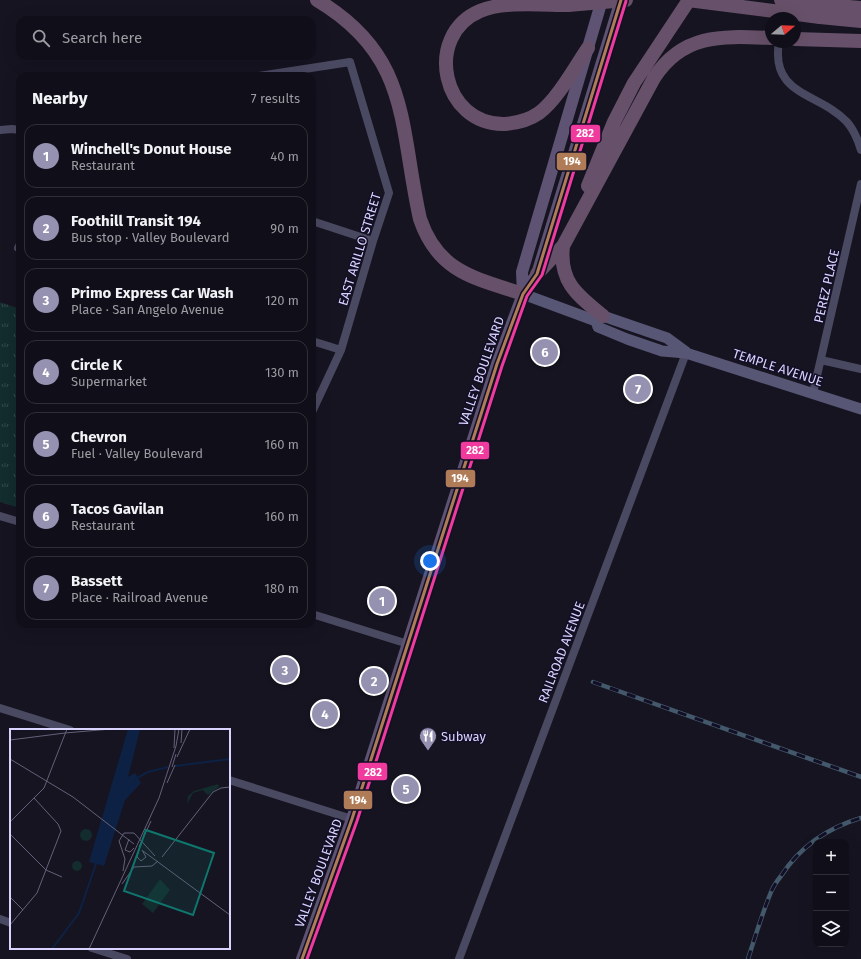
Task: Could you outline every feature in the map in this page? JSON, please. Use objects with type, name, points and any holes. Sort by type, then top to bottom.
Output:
[{"type":"highway","points":[[317,0],[342,17],[360,34],[376,52],[388,75],[395,91],[402,116],[420,219],[425,234],[434,248],[445,260],[459,270],[474,277],[523,294]]},
{"type":"highway","points":[[588,48],[550,103],[539,113],[523,121],[511,124],[498,124],[480,119],[466,110],[452,93],[447,79],[446,56],[454,33],[463,22],[480,10],[504,5],[568,4],[626,0]]},
{"type":"highway","points":[[574,225],[599,156],[614,122],[634,83],[689,0],[823,11],[861,8]]},
{"type":"highway","points":[[781,0],[861,21]]},
{"type":"highway","points":[[856,0],[861,0]]},
{"type":"highway","points":[[537,274],[563,246],[654,78],[666,62],[687,47],[698,42],[736,37],[765,38]]},
{"type":"highway","points":[[801,39],[861,41]]},
{"type":"highway","points":[[563,246],[562,263],[567,280],[578,296],[600,318]]},
{"type":"main road","name":"VALLEY BOULEVARD","points":[[523,294],[522,272],[602,0]]},
{"type":"main road","name":"VALLEY BOULEVARD","points":[[302,959],[352,819],[482,412],[523,294],[537,274],[621,0]]},
{"type":"main road","name":"TEMPLE AVENUE","points":[[523,294],[667,338],[686,352],[861,409]]},
{"type":"street","points":[[787,12],[792,0]]},
{"type":"street","points":[[777,48],[776,55],[778,65],[782,75],[789,84],[798,91],[836,113],[846,122],[852,129],[861,150]]},
{"type":"street","name":"EAST ARILLO STREET","points":[[285,72],[350,62],[389,193],[341,350],[316,403]]},
{"type":"street","points":[[0,130],[16,130]]},
{"type":"street","name":"PEREZ PLACE","points":[[813,393],[861,184]]},
{"type":"street","points":[[316,222],[374,241]]},
{"type":"street","points":[[316,342],[341,350]]},
{"type":"street","name":"RAILROAD AVENUE","points":[[459,959],[686,352]]},
{"type":"street","points":[[821,360],[861,369]]},
{"type":"street","points":[[0,516],[16,521]]},
{"type":"street","points":[[316,615],[408,644]]},
{"type":"street","points":[[0,708],[67,729]]},
{"type":"street","points":[[230,780],[352,819]]},
{"type":"street","points":[[0,919],[10,922]]},
{"type":"street","points":[[95,949],[128,959]]},
{"type":"green space","points":[[0,302],[16,308],[16,507],[0,502]]},
{"type":"railway","points":[[593,682],[861,777]]},
{"type":"railway","points":[[748,959],[771,892],[788,866],[815,840],[837,827],[861,818]]},
{"type":"transit line","name":"194","points":[[302,959],[352,819],[497,364],[523,294],[537,274],[621,0]]},
{"type":"transit line","name":"282","points":[[307,959],[357,821],[502,366],[527,296],[542,275],[626,1]]},
{"type":"place","name":"Tacos Gavilan","points":[[545,352]]},
{"type":"place","name":"Bassett","points":[[638,389]]},
{"type":"place","name":"Winchell's Donut House","points":[[382,601]]},
{"type":"place","name":"Primo Express Car Wash","points":[[285,670]]},
{"type":"place","name":"Foothill Transit 194","points":[[374,681]]},
{"type":"place","name":"Circle K","points":[[325,714]]},
{"type":"place","name":"Subway","points":[[428,751]]},
{"type":"place","name":"Chevron","points":[[406,789]]}]
